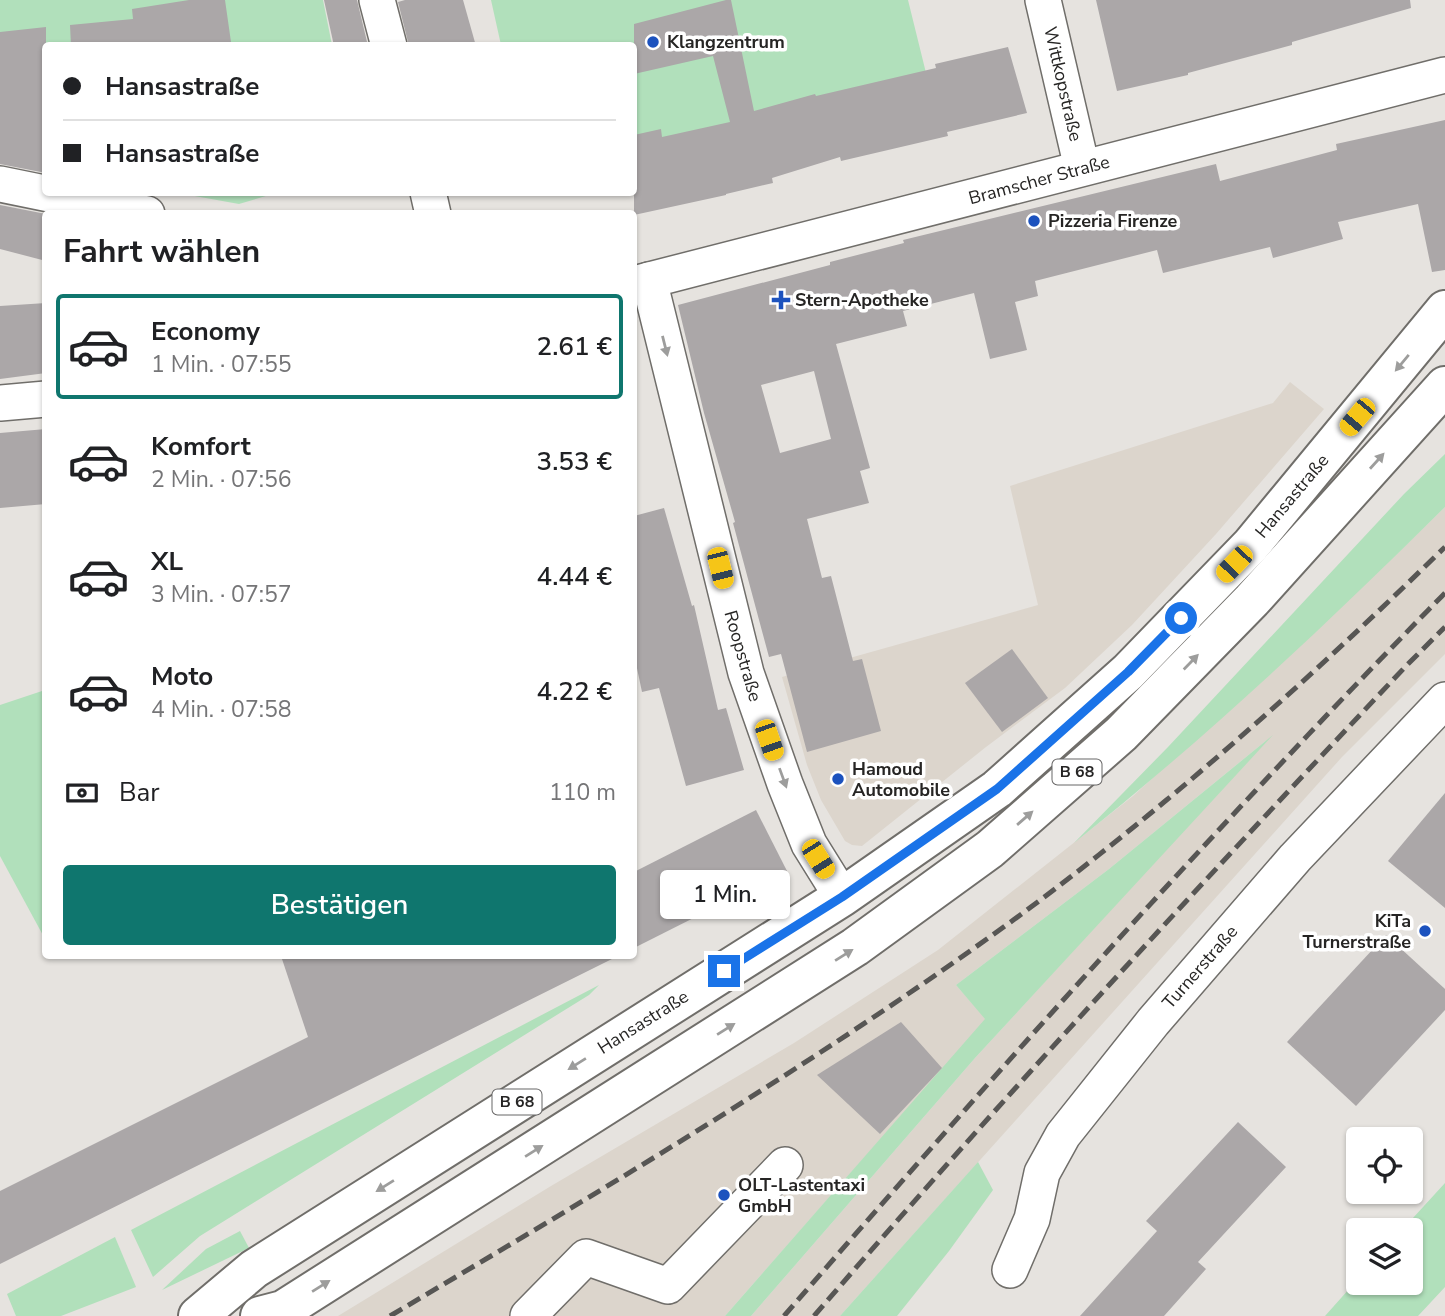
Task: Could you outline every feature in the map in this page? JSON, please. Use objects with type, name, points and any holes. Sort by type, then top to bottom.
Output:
[{"type":"main road","name":"Hansastraße","points":[[198,1316],[254,1269],[842,897],[997,789],[1128,672],[1251,545],[1445,310]]},
{"type":"main road","name":"B 68","points":[[260,1316],[283,1310],[855,947],[990,849],[1121,734],[1252,600],[1445,386]]},
{"type":"street","points":[[377,0],[388,42]]},
{"type":"street","name":"Wittkopstraße","points":[[1043,0],[1082,168]]},
{"type":"street","name":"Bramscher Straße","points":[[641,282],[1445,75]]},
{"type":"street","points":[[0,184],[42,193]]},
{"type":"street","points":[[59,196],[128,210]]},
{"type":"street","name":"Roopstraße","points":[[641,282],[746,673],[809,844],[842,897]]},
{"type":"street","points":[[0,403],[42,399]]},
{"type":"street","name":"Turnerstraße","points":[[1010,1269],[1032,1219],[1042,1173],[1063,1135],[1153,1022],[1286,868],[1445,700]]},
{"type":"street","points":[[528,1316],[586,1257],[668,1286],[785,1165]]},
{"type":"shaded area","points":[[1290,382],[1324,409],[1216,534],[1132,625],[1065,688],[862,846],[845,841],[821,800],[807,765],[782,677],[1038,605],[1010,486],[1273,403]]},
{"type":"shaded area","points":[[1445,507],[1445,654],[1342,757],[840,1316],[751,1316],[975,1058],[1268,739],[1109,869],[956,985],[986,1019],[725,1316],[338,1316],[551,1186],[794,1043],[938,950],[1133,796]]},
{"type":"green space","points":[[0,0],[323,0],[331,42],[42,42],[42,51],[0,105]]},
{"type":"green space","points":[[491,0],[908,0],[927,77],[637,150],[637,42],[500,42]]},
{"type":"green space","points":[[195,196],[266,196],[239,204]]},
{"type":"green space","points":[[1445,454],[1445,507],[1264,680],[1171,763],[1074,843],[1168,747],[1404,494]]},
{"type":"green space","points":[[42,691],[42,933],[0,856],[0,705]]},
{"type":"green space","points":[[1273,735],[975,1058],[751,1316],[725,1316],[985,1019],[956,985],[1109,869]]},
{"type":"green space","points":[[599,985],[589,995],[200,1236],[153,1277],[131,1230]]},
{"type":"green space","points":[[978,1162],[993,1190],[897,1316],[840,1316]]},
{"type":"green space","points":[[1445,1183],[1445,1287],[1418,1316],[1325,1316],[1346,1292],[1346,1295],[1423,1295],[1423,1218],[1413,1218]]},
{"type":"green space","points":[[240,1231],[249,1248],[162,1290],[206,1249]]},
{"type":"green space","points":[[115,1237],[136,1287],[61,1316],[16,1316],[7,1294]]},
{"type":"building","points":[[189,0],[225,0],[231,42],[71,42],[70,25],[133,19],[132,9]]},
{"type":"building","points":[[324,0],[357,0],[367,42],[333,42]]},
{"type":"building","points":[[463,0],[475,42],[408,42],[398,2]]},
{"type":"building","points":[[731,0],[754,111],[815,94],[816,96],[936,68],[935,64],[1008,47],[1027,113],[947,132],[948,136],[841,161],[840,157],[772,178],[773,183],[637,214],[637,210],[634,210],[634,196],[637,196],[637,134],[661,129],[662,137],[730,122],[713,56],[637,73],[634,24]]},
{"type":"building","points":[[1096,0],[1410,0],[1411,8],[1188,75],[1117,91]]},
{"type":"building","points":[[46,27],[46,42],[42,42],[42,172],[0,164],[0,32]]},
{"type":"building","points":[[1445,120],[1445,270],[1432,272],[1418,204],[1338,222],[1343,239],[1273,258],[1270,247],[1163,273],[1157,250],[1035,281],[1038,296],[1015,302],[1027,350],[990,359],[974,293],[903,311],[907,326],[836,344],[870,468],[860,471],[869,503],[807,519],[822,578],[831,576],[853,661],[862,659],[881,731],[807,752],[781,654],[769,657],[678,305],[830,265],[830,262],[904,243],[903,240],[1216,164],[1220,181],[1337,150],[1336,144]],"holes":[[[814,371],[831,439],[780,453],[761,385]]]},
{"type":"building","points":[[0,205],[42,213],[42,260],[0,249]]},
{"type":"building","points":[[42,303],[42,374],[0,379],[0,306]]},
{"type":"building","points":[[42,429],[42,504],[0,508],[0,433]]},
{"type":"building","points":[[664,508],[692,606],[694,605],[718,710],[726,708],[744,770],[686,786],[659,688],[642,692],[637,668],[637,515]]},
{"type":"building","points":[[1012,649],[1048,698],[1002,732],[965,683]]},
{"type":"building","points":[[1445,793],[1445,908],[1388,861]]},
{"type":"building","points":[[756,810],[787,871],[637,946],[637,870]]},
{"type":"building","points":[[1386,935],[1445,989],[1445,1010],[1356,1106],[1287,1042]]},
{"type":"building","points":[[282,959],[612,959],[0,1264],[0,1191],[308,1037]]},
{"type":"building","points":[[901,1022],[942,1068],[880,1134],[817,1075]]},
{"type":"building","points":[[1238,1122],[1286,1167],[1198,1262],[1206,1269],[1164,1316],[1080,1316],[1157,1231],[1146,1221]]},
{"type":"railway","points":[[390,1316],[706,1126],[861,1026],[1012,921],[1126,834],[1235,742],[1342,646],[1445,547]]},
{"type":"railway","points":[[784,1316],[945,1132],[1192,859],[1445,593]]},
{"type":"railway","points":[[814,1316],[1107,987],[1445,627]]},
{"type":"place","name":"Klangzentrum","points":[[653,42]]},
{"type":"place","name":"Pizzeria Firenze","points":[[1034,221]]},
{"type":"place","name":"Stern-Apotheke","points":[[781,300]]},
{"type":"place","name":"Hamoud Automobile","points":[[838,779]]},
{"type":"place","name":"KiTa Turnerstraße","points":[[1425,931]]},
{"type":"place","name":"OLT-Lastentaxi GmbH","points":[[724,1195]]},
{"type":"route","points":[[724,971],[842,897],[997,789],[1128,672],[1181,618]]}]
